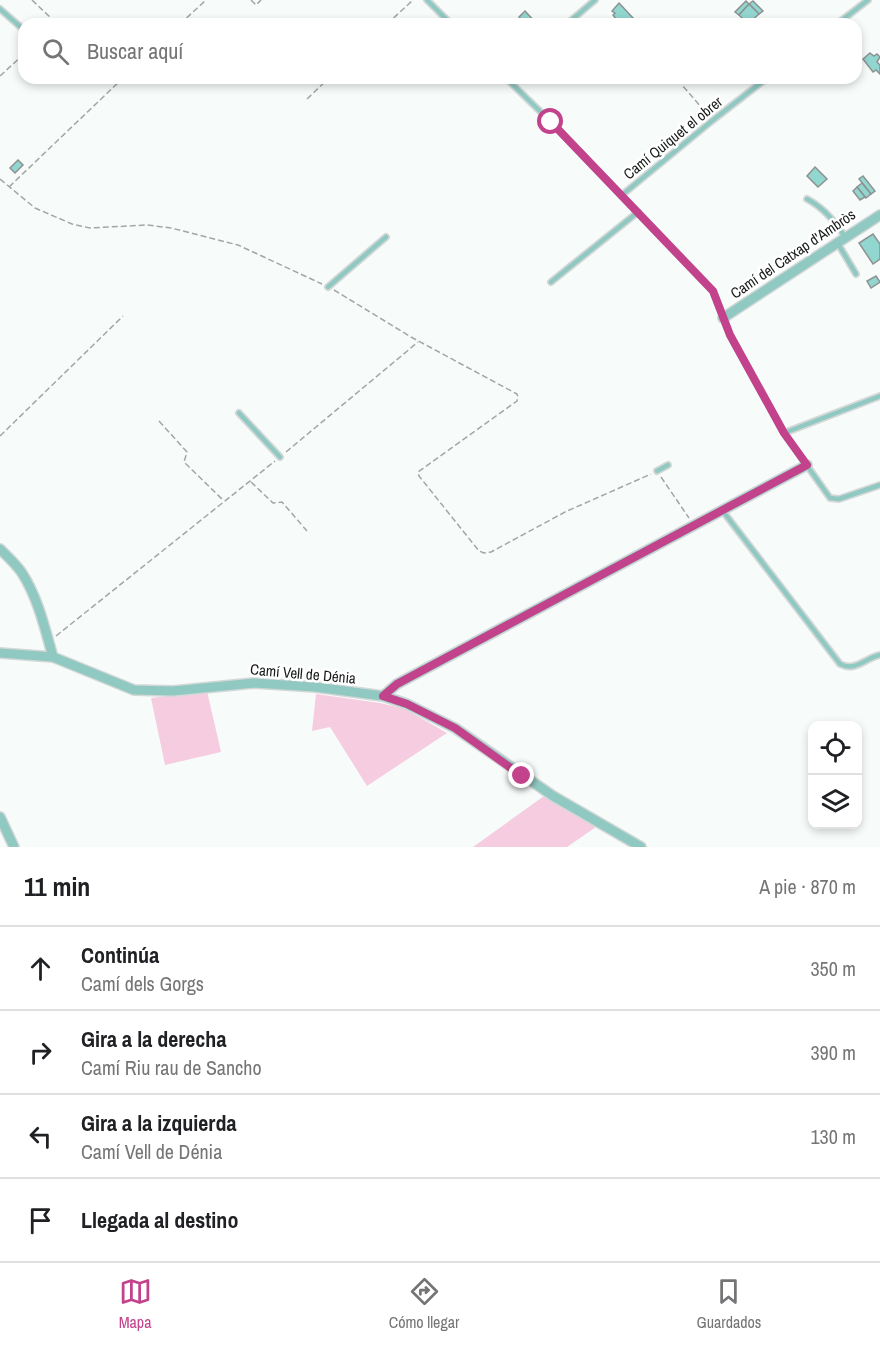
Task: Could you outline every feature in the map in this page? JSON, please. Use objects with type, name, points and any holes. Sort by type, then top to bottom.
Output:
[{"type":"street","name":"Camí del Catxap d'Ambròs","points":[[723,318],[880,215]]},
{"type":"street","points":[[383,696],[397,684],[807,465]]},
{"type":"street","points":[[0,549],[26,580],[38,608],[53,657]]},
{"type":"street","name":"Camí Vell de Dénia","points":[[0,653],[53,657],[134,690],[173,692],[254,683],[315,687],[383,696],[407,704],[455,728],[553,796],[641,847]]},
{"type":"street","points":[[0,817],[14,847]]},
{"type":"lane","points":[[427,0],[445,18]]},
{"type":"lane","points":[[574,18],[595,0]]},
{"type":"lane","points":[[845,18],[868,0]]},
{"type":"lane","points":[[0,9],[18,25]]},
{"type":"lane","points":[[512,84],[713,291],[730,335],[784,433],[831,498],[835,500],[880,485]]},
{"type":"lane","name":"Camí Quiquet el obrer","points":[[622,195],[759,84]]},
{"type":"lane","points":[[807,199],[836,222],[856,274]]},
{"type":"lane","points":[[551,282],[638,212]]},
{"type":"lane","points":[[328,287],[386,237]]},
{"type":"lane","points":[[784,433],[880,396]]},
{"type":"lane","points":[[239,412],[280,457]]},
{"type":"lane","points":[[657,471],[668,465]]},
{"type":"lane","points":[[722,510],[840,664],[848,668],[854,667],[880,655]]},
{"type":"path","points":[[32,0],[51,18]]},
{"type":"path","points":[[186,18],[206,0]]},
{"type":"path","points":[[251,0],[256,5],[261,0]]},
{"type":"path","points":[[393,18],[412,0]]},
{"type":"path","points":[[0,76],[18,60]]},
{"type":"path","points":[[8,187],[117,84]]},
{"type":"path","points":[[307,99],[323,84]]},
{"type":"path","points":[[682,84],[713,120]]},
{"type":"path","points":[[0,180],[35,208],[72,224],[90,228],[147,225],[171,228],[238,245],[328,287],[418,341],[514,390],[518,397],[517,401],[418,472],[479,551],[491,552],[565,512],[657,471],[694,525]]},
{"type":"path","points":[[0,436],[123,316]]},
{"type":"path","points":[[49,641],[225,502],[418,341]]},
{"type":"path","points":[[159,422],[186,452],[184,462],[225,502]]},
{"type":"path","points":[[250,481],[273,503],[282,502],[308,531]]},
{"type":"shaded area","points":[[207,691],[221,752],[165,765],[151,698]]},
{"type":"shaded area","points":[[316,694],[405,709],[447,733],[367,786],[330,727],[312,731]]},
{"type":"shaded area","points":[[544,796],[596,827],[567,847],[473,847]]},
{"type":"building","points":[[746,1],[749,4],[739,15],[735,12]]},
{"type":"building","points":[[753,1],[763,11],[759,14],[749,4]]},
{"type":"building","points":[[619,3],[633,18],[615,18],[613,15],[615,13],[612,11]]},
{"type":"building","points":[[749,4],[759,14],[755,18],[742,18],[739,15]]},
{"type":"building","points":[[525,11],[531,18],[520,18]]},
{"type":"building","points":[[870,53],[880,57],[877,62],[880,65],[880,74],[876,70],[873,72],[863,59]]},
{"type":"building","points":[[18,160],[23,165],[15,173],[10,168]]},
{"type":"building","points":[[815,167],[827,179],[818,187],[807,176]]},
{"type":"building","points":[[863,176],[875,191],[871,194],[859,179]]},
{"type":"building","points":[[862,183],[871,194],[866,198],[857,187]]},
{"type":"building","points":[[857,187],[865,197],[860,200],[853,191]]},
{"type":"building","points":[[873,234],[880,244],[880,259],[873,264],[859,243]]},
{"type":"building","points":[[876,276],[880,282],[871,288],[867,281]]},
{"type":"route","points":[[522,776],[455,728],[407,704],[383,696],[397,684],[807,465],[784,433],[730,335],[713,291],[551,122]]}]
